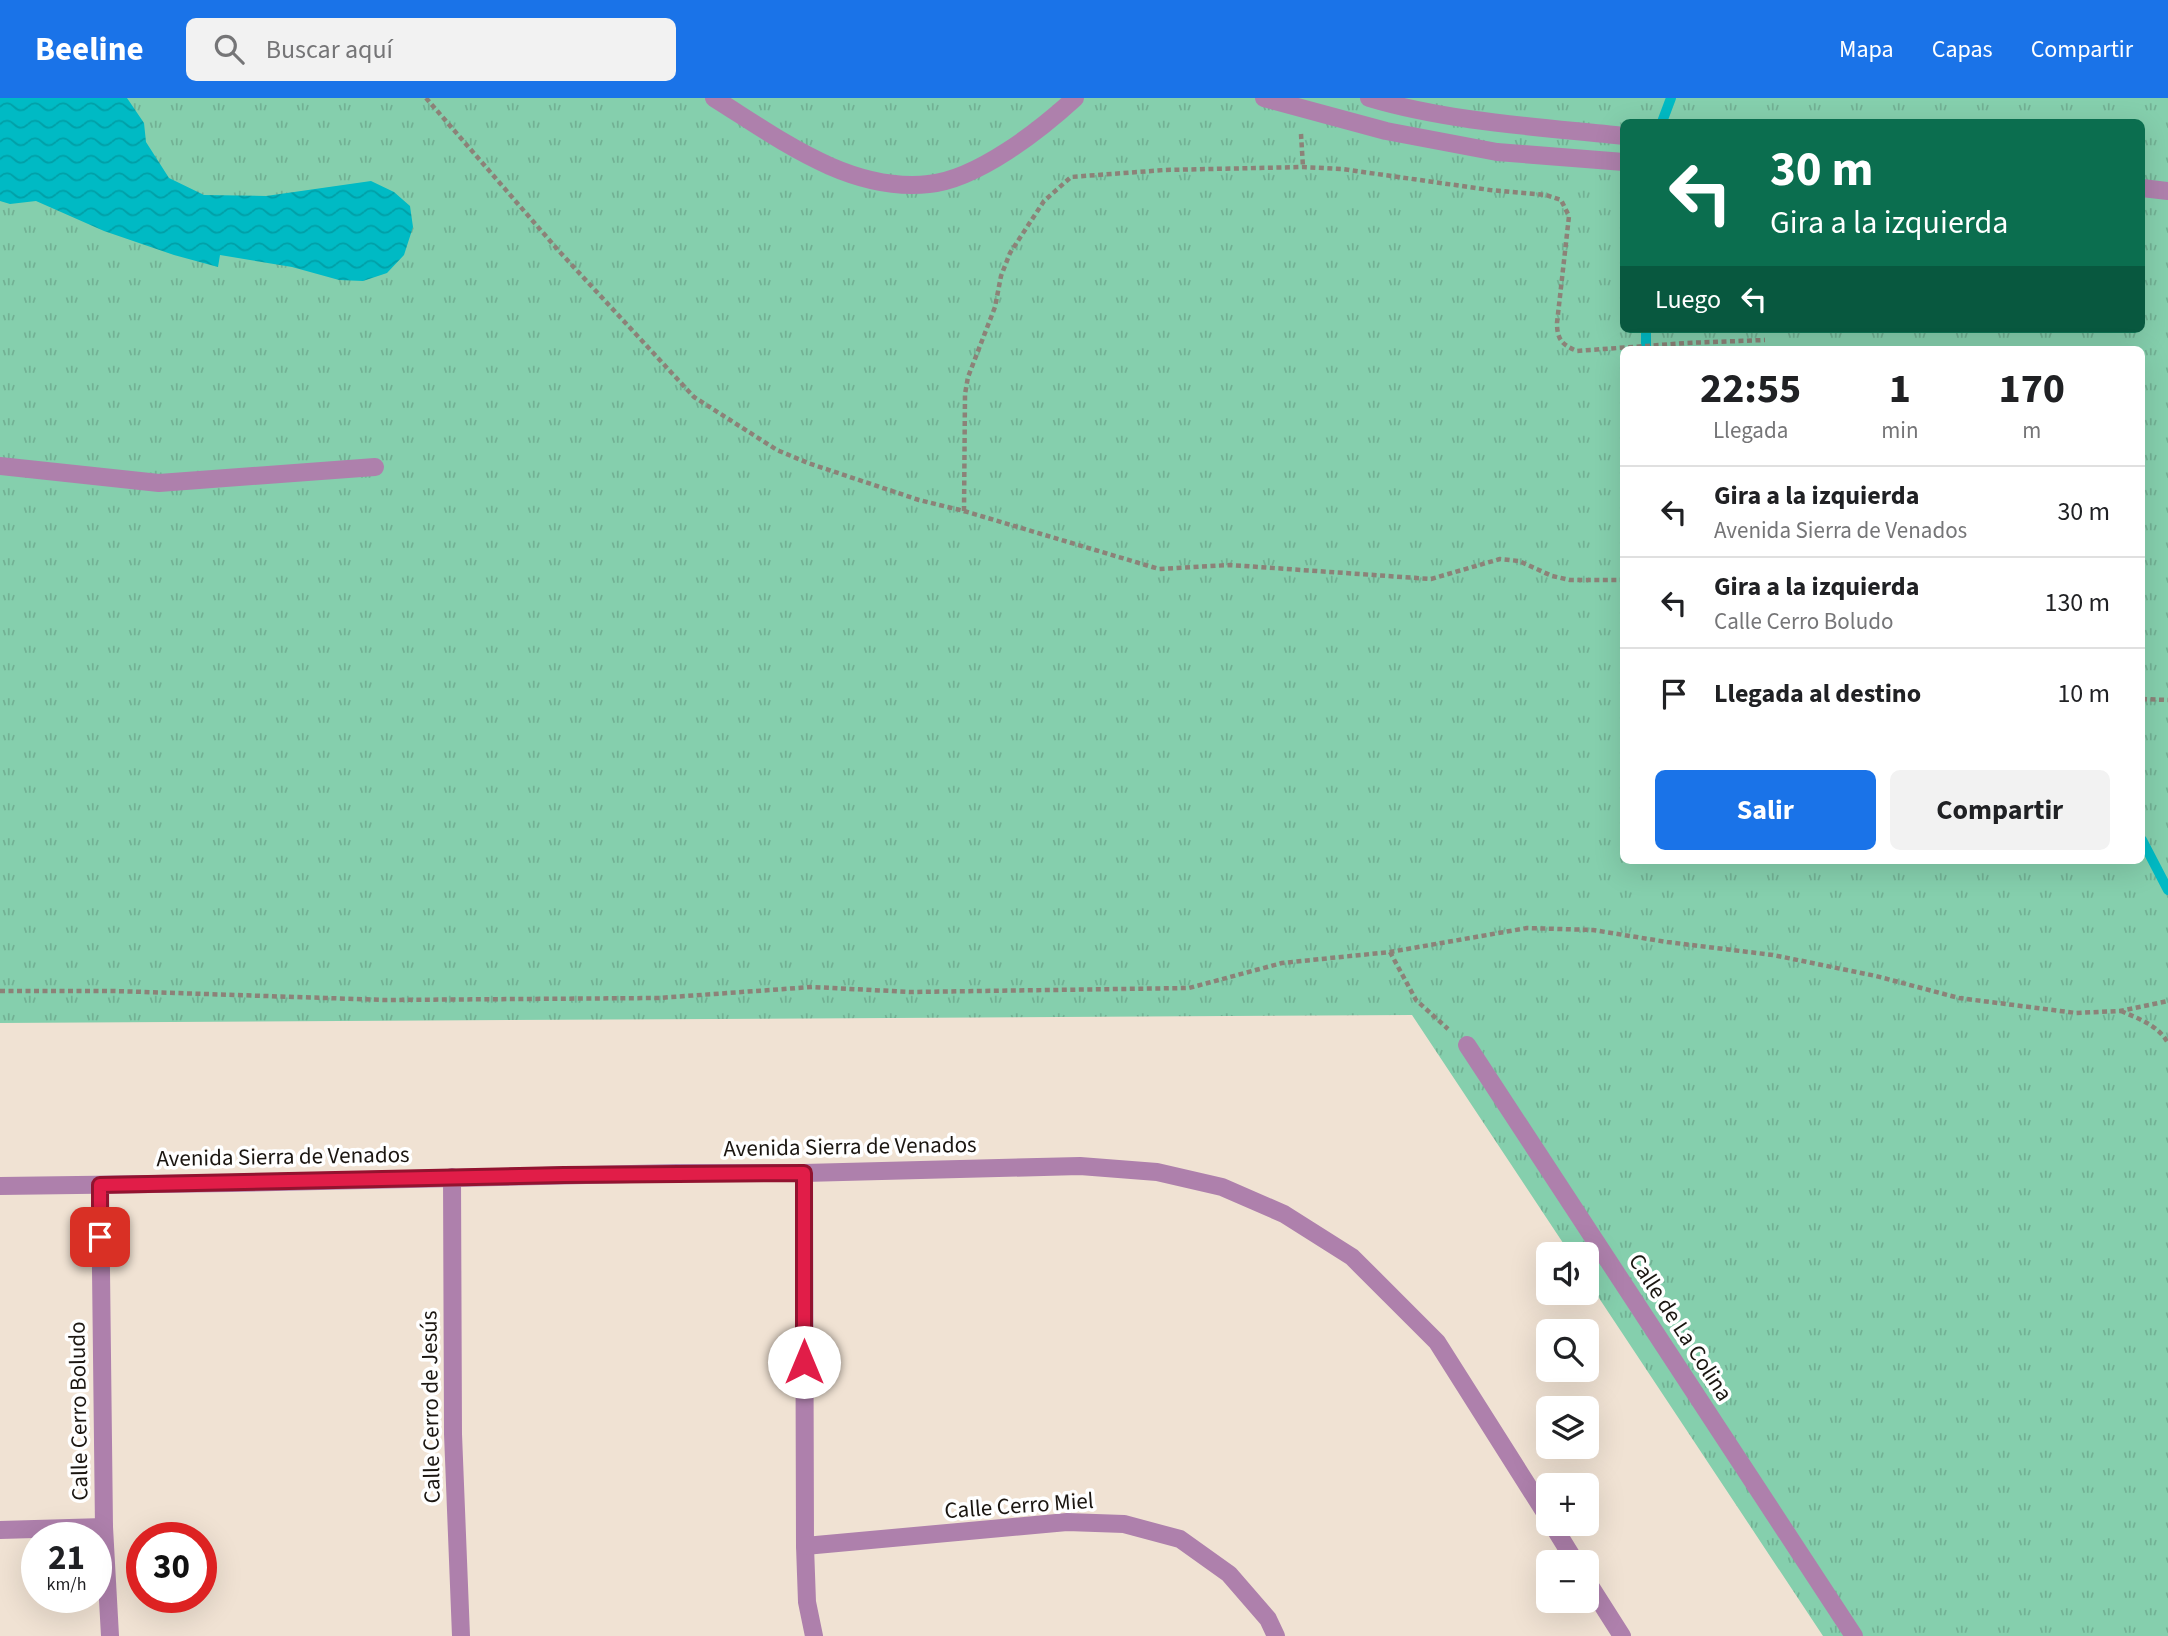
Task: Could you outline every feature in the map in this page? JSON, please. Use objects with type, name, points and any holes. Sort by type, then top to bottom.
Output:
[{"type":"street","points":[[714,98],[799,151],[846,173],[896,184],[931,184],[976,170],[1042,128],[1075,98]]},
{"type":"street","points":[[1264,98],[1386,131],[1497,152],[1620,162]]},
{"type":"street","points":[[1369,98],[1392,105],[1502,123],[1620,136]]},
{"type":"street","points":[[2145,188],[2168,191]]},
{"type":"street","points":[[0,466],[159,483],[375,467]]},
{"type":"street","name":"Calle de La Colina","points":[[1467,1045],[1854,1636]]},
{"type":"street","name":"Avenida Sierra de Venados","points":[[0,1186],[231,1184],[452,1177],[804,1173],[1080,1166],[1157,1172],[1222,1186],[1284,1214],[1352,1258],[1437,1342],[1536,1498]]},
{"type":"street","points":[[804,1173],[805,1546],[807,1602],[814,1636]]},
{"type":"street","name":"Calle Cerro de Jesús","points":[[452,1177],[453,1434],[461,1636]]},
{"type":"street","name":"Calle Cerro Boludo","points":[[100,1185],[104,1522]]},
{"type":"street","name":"Calle Cerro Miel","points":[[805,1546],[1067,1522],[1124,1524],[1180,1539],[1229,1574],[1268,1619],[1276,1636]]},
{"type":"street","points":[[0,1530],[21,1529]]},
{"type":"street","points":[[1599,1600],[1622,1636]]},
{"type":"street","name":"Calle Cerro Boludo","points":[[109,1613],[110,1636]]},
{"type":"path","points":[[426,98],[558,250],[694,397],[777,450],[797,459],[919,500],[1158,569],[1230,565],[1432,579],[1500,559],[1519,561],[1552,576],[1570,580],[1620,580]]},
{"type":"path","points":[[964,511],[965,394],[968,377],[995,307],[1001,276],[1010,253],[1044,201],[1071,177],[1164,170],[1303,167],[1342,169],[1490,190],[1546,195],[1561,200],[1569,216],[1557,323],[1560,340],[1577,351],[1620,349]]},
{"type":"path","points":[[1652,346],[1765,340]]},
{"type":"path","points":[[2145,699],[2168,700]]},
{"type":"path","points":[[0,991],[115,991],[400,1000],[657,998],[813,987],[911,992],[1189,988],[1282,963],[1390,952],[1527,929],[1593,930],[1773,955],[1826,964],[1959,998],[2076,1013],[2120,1011],[2168,1001]]},
{"type":"path","points":[[1390,952],[1416,1000],[1467,1045]]},
{"type":"path","points":[[2120,1011],[2163,1033],[2168,1043]]},
{"type":"green space","points":[[0,98],[2168,98],[2168,1636],[1823,1636],[1599,1298],[1599,1242],[1562,1242],[1412,1015],[0,1023]]},
{"type":"water","points":[[0,98],[127,98],[144,123],[146,142],[169,178],[204,195],[266,196],[371,181],[394,192],[410,206],[413,227],[404,255],[387,273],[363,281],[339,280],[292,267],[220,255],[218,267],[104,231],[36,201],[10,204],[0,201]]},
{"type":"waterway","points":[[1663,119],[1671,98]]},
{"type":"waterway","points":[[1646,333],[1646,346]]},
{"type":"waterway","points":[[2145,846],[2168,890]]},
{"type":"route","points":[[100,1237],[100,1185],[676,1173],[804,1173],[804,1362]]}]
